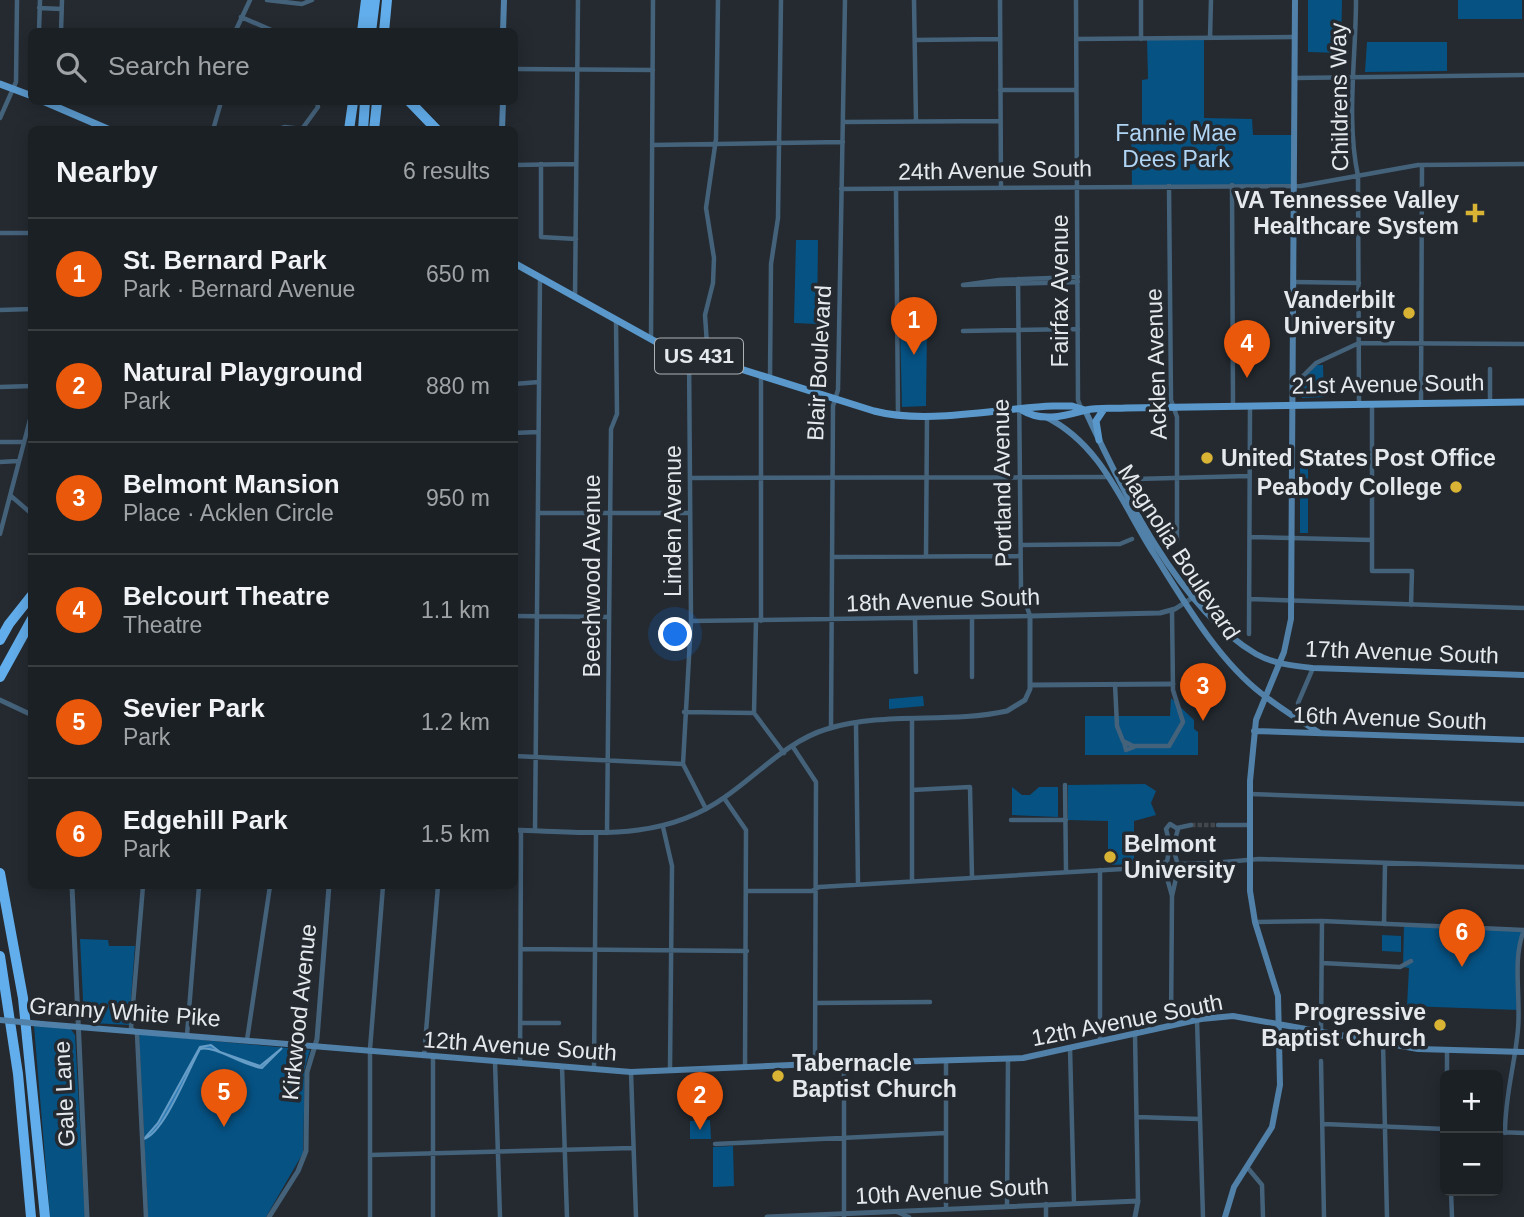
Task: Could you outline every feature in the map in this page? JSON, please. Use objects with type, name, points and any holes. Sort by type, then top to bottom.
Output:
[{"type":"highway","points":[[364,28],[367,0]]},
{"type":"highway","points":[[372,28],[375,0]]},
{"type":"highway","points":[[384,28],[387,0]]},
{"type":"highway","points":[[391,28],[393,0]]},
{"type":"highway","points":[[350,126],[354,105]]},
{"type":"highway","points":[[355,105],[355,126]]},
{"type":"highway","points":[[362,126],[365,105]]},
{"type":"highway","points":[[374,126],[377,105]]},
{"type":"highway","points":[[413,105],[433,126]]},
{"type":"highway","points":[[0,640],[28,601]]},
{"type":"highway","points":[[0,677],[28,626]]},
{"type":"highway","points":[[0,873],[23,998],[45,1217]]},
{"type":"highway","points":[[0,956],[18,1074],[31,1217]]},
{"type":"main road","points":[[503,28],[504,0]]},
{"type":"main road","points":[[1225,1217],[1234,1187],[1265,1142],[1277,1108],[1280,1085],[1280,1023],[1275,983],[1255,922],[1249,860],[1254,731],[1289,634],[1292,601],[1295,0]]},
{"type":"main road","points":[[0,84],[28,94]]},
{"type":"main road","points":[[52,105],[101,126]]},
{"type":"main road","points":[[502,126],[503,105]]},
{"type":"main road","name":"21st Avenue South","points":[[518,265],[651,340],[898,415],[1021,410],[1042,415],[1075,416],[1085,410]]},
{"type":"main road","name":"21st Avenue South","points":[[1021,410],[1025,407],[1072,405],[1085,410],[1292,404],[1524,402]]},
{"type":"main road","points":[[1099,440],[1097,421],[1104,409]]},
{"type":"main road","name":"Magnolia Boulevard","points":[[1085,410],[1140,516],[1189,600],[1227,634],[1255,653],[1280,663]]},
{"type":"main road","name":"Magnolia Boulevard","points":[[1042,415],[1079,439],[1109,477],[1221,650],[1265,696],[1320,733]]},
{"type":"main road","name":"17th Avenue South","points":[[1280,663],[1313,668],[1524,675]]},
{"type":"main road","name":"16th Avenue South","points":[[1254,731],[1524,740]]},
{"type":"main road","name":"12th Avenue South","points":[[247,1040],[424,1057],[631,1072],[1008,1059],[1135,1035],[1197,1020],[1233,1016],[1383,1043],[1447,1051],[1524,1052]]},
{"type":"main road","name":"Granny White Pike","points":[[0,1020],[247,1040]]},
{"type":"main road","name":"12th Avenue South","points":[[817,1065],[860,1065]]},
{"type":"street","points":[[0,118],[13,88],[17,0]]},
{"type":"street","points":[[39,28],[40,0]]},
{"type":"street","points":[[61,28],[62,0]]},
{"type":"street","points":[[237,28],[250,0]]},
{"type":"street","points":[[267,0],[302,4],[312,0]]},
{"type":"street","points":[[575,299],[578,0]]},
{"type":"street","points":[[651,340],[653,0]]},
{"type":"street","points":[[708,359],[705,315],[713,283],[714,258],[706,208],[715,143],[718,0]]},
{"type":"street","points":[[770,377],[771,264],[777,235],[781,0]]},
{"type":"street","name":"Blair Boulevard","points":[[831,728],[832,478],[845,0]]},
{"type":"street","points":[[914,0],[916,121]]},
{"type":"street","points":[[1000,0],[1001,188]]},
{"type":"street","name":"Fairfax Avenue","points":[[1076,0],[1078,400],[1085,410]]},
{"type":"street","points":[[1141,0],[1141,38]]},
{"type":"street","points":[[1210,0],[1210,38]]},
{"type":"street","name":"Childrens Way","points":[[1356,0],[1353,77],[1354,158],[1358,176],[1359,404]]},
{"type":"street","points":[[39,8],[62,9]]},
{"type":"street","points":[[241,17],[267,28]]},
{"type":"street","points":[[1076,39],[1294,37]]},
{"type":"street","points":[[915,40],[1000,39]]},
{"type":"street","points":[[518,69],[653,70]]},
{"type":"street","points":[[1294,78],[1524,75]]},
{"type":"street","points":[[1000,90],[1076,89]]},
{"type":"street","points":[[214,126],[220,105]]},
{"type":"street","points":[[305,126],[318,105]]},
{"type":"street","points":[[843,122],[1000,121]]},
{"type":"street","points":[[652,145],[843,142]]},
{"type":"street","points":[[541,164],[541,237],[576,239]]},
{"type":"street","points":[[518,165],[576,164]]},
{"type":"street","name":"24th Avenue South","points":[[841,189],[1294,186],[1422,165],[1524,164]]},
{"type":"street","points":[[1422,165],[1422,404]]},
{"type":"street","points":[[1232,185],[1233,406]]},
{"type":"street","name":"Acklen Avenue","points":[[1169,186],[1172,407],[1177,416],[1177,541]]},
{"type":"street","points":[[896,189],[898,415]]},
{"type":"street","points":[[0,233],[28,233]]},
{"type":"street","points":[[535,831],[540,278]]},
{"type":"street","points":[[1018,282],[963,285],[1078,280]]},
{"type":"street","name":"Portland Avenue","points":[[1018,282],[1021,589],[1030,616],[1031,685]]},
{"type":"street","points":[[1294,282],[1359,283]]},
{"type":"street","points":[[0,310],[28,309]]},
{"type":"street","name":"Beechwood Avenue","points":[[607,834],[611,424],[617,414],[616,321]]},
{"type":"street","points":[[963,331],[1078,329]]},
{"type":"street","points":[[1293,386],[1316,363],[1359,343],[1524,344]]},
{"type":"street","name":"Linden Avenue","points":[[689,352],[691,621],[683,764],[706,809]]},
{"type":"street","points":[[1490,369],[1490,402]]},
{"type":"street","points":[[761,374],[761,479],[754,713],[784,754]]},
{"type":"street","points":[[518,384],[539,382]]},
{"type":"street","points":[[0,387],[28,386]]},
{"type":"street","points":[[1371,404],[1372,571],[1412,571],[1412,605]]},
{"type":"street","points":[[1249,634],[1250,406]]},
{"type":"street","points":[[926,555],[928,414]]},
{"type":"street","points":[[0,534],[28,427]]},
{"type":"street","points":[[518,433],[538,432]]},
{"type":"street","points":[[0,442],[24,442]]},
{"type":"street","points":[[0,462],[18,461]]},
{"type":"street","points":[[1135,479],[1249,475]]},
{"type":"street","points":[[690,478],[1109,477]]},
{"type":"street","points":[[11,496],[28,511]]},
{"type":"street","points":[[539,513],[689,513]]},
{"type":"street","points":[[1250,537],[1372,540]]},
{"type":"street","points":[[1021,545],[1120,544],[1132,540]]},
{"type":"street","points":[[832,557],[1020,556]]},
{"type":"street","points":[[1249,599],[1524,608]]},
{"type":"street","name":"18th Avenue South","points":[[691,621],[972,619],[1172,610],[1189,600]]},
{"type":"street","points":[[1115,684],[1116,726],[1124,741],[1134,747],[1165,748],[1181,730],[1183,720],[1173,687],[1172,610]]},
{"type":"street","points":[[518,616],[609,617]]},
{"type":"street","points":[[972,619],[972,677]]},
{"type":"street","points":[[915,620],[916,672]]},
{"type":"street","points":[[1300,721],[1298,703],[1313,668]]},
{"type":"street","points":[[520,1063],[518,830],[607,834],[663,827],[706,809],[793,747],[831,728],[1007,711],[1025,699],[1031,685],[1115,684],[1173,687]]},
{"type":"street","points":[[1,701],[28,713]]},
{"type":"street","points":[[684,712],[754,713]]},
{"type":"street","points":[[912,719],[912,880]]},
{"type":"street","points":[[856,724],[858,884]]},
{"type":"street","points":[[793,747],[816,781],[817,1065]]},
{"type":"street","points":[[518,756],[683,764]]},
{"type":"street","points":[[1065,785],[1066,871]]},
{"type":"street","points":[[912,790],[970,787],[972,877]]},
{"type":"street","points":[[1250,794],[1524,804]]},
{"type":"street","points":[[724,798],[746,830],[745,1068]]},
{"type":"street","points":[[1011,820],[1066,820]]},
{"type":"street","points":[[1166,830],[1171,824],[1177,830]]},
{"type":"street","points":[[1166,830],[1172,836],[1177,830],[1191,825]]},
{"type":"street","points":[[1219,825],[1250,825]]},
{"type":"street","points":[[663,827],[673,866],[670,1069]]},
{"type":"street","points":[[1166,830],[1170,845],[1166,872],[1172,896],[1171,1026]]},
{"type":"street","points":[[1172,896],[1178,874],[1178,863],[1173,850],[1177,830]]},
{"type":"street","points":[[594,1069],[596,834]]},
{"type":"street","points":[[747,891],[1139,868],[1167,862],[1213,863],[1249,860],[1524,867]]},
{"type":"street","points":[[1139,868],[1178,874],[1191,867],[1213,863]]},
{"type":"street","points":[[1384,923],[1385,863]]},
{"type":"street","points":[[1100,870],[1100,1042]]},
{"type":"street","name":"Gale Lane","points":[[72,889],[87,1217]]},
{"type":"street","points":[[143,889],[131,1028],[137,1036],[146,1217]]},
{"type":"street","points":[[187,1035],[199,889]]},
{"type":"street","points":[[247,1040],[270,889]]},
{"type":"street","name":"Kirkwood Avenue","points":[[269,1217],[298,1171],[306,1151],[307,1072],[315,1047],[329,889]]},
{"type":"street","points":[[370,1217],[370,1052],[383,889]]},
{"type":"street","points":[[424,1057],[438,889]]},
{"type":"street","points":[[1255,922],[1384,923],[1524,930],[1518,1031],[1506,1091],[1505,1133],[1524,1133]]},
{"type":"street","points":[[1321,1032],[1322,922]]},
{"type":"street","points":[[520,949],[747,951]]},
{"type":"street","points":[[1322,962],[1400,967],[1411,961]]},
{"type":"street","points":[[815,1003],[930,1002]]},
{"type":"street","points":[[1197,1020],[1203,1217]]},
{"type":"street","points":[[520,1023],[559,1023]]},
{"type":"street","points":[[1135,1035],[1138,1201],[1135,1217]]},
{"type":"street","points":[[1383,1043],[1387,1217]]},
{"type":"street","points":[[1070,1048],[1074,1203]]},
{"type":"street","points":[[1447,1051],[1447,1070]]},
{"type":"street","points":[[433,1057],[433,1217]]},
{"type":"street","points":[[1007,1206],[1008,1059]]},
{"type":"street","points":[[946,1061],[946,1209]]},
{"type":"street","points":[[1321,1061],[1324,1217]]},
{"type":"street","points":[[495,1062],[500,1217]]},
{"type":"street","points":[[562,1067],[567,1217]]},
{"type":"street","points":[[844,1215],[845,1067]]},
{"type":"street","points":[[631,1072],[636,1217]]},
{"type":"street","points":[[1137,1117],[1199,1119]]},
{"type":"street","points":[[1324,1124],[1440,1129]]},
{"type":"street","points":[[716,1144],[946,1133]]},
{"type":"street","points":[[370,1155],[633,1148]]},
{"type":"street","points":[[1247,1167],[1262,1185],[1263,1217]]},
{"type":"street","points":[[1451,1196],[1452,1217]]},
{"type":"street","name":"10th Avenue South","points":[[767,1217],[937,1213],[946,1209],[1138,1201]]},
{"type":"street","points":[[1046,1205],[1046,1217]]},
{"type":"street","points":[[897,1212],[909,1217]]},
{"type":"green space","points":[[1308,0],[1342,0],[1341,53],[1308,52]]},
{"type":"green space","points":[[1458,0],[1522,0],[1522,19],[1458,19]]},
{"type":"green space","name":"Fannie Mae Dees Park","points":[[1147,38],[1204,38],[1204,118],[1252,119],[1253,135],[1294,135],[1294,186],[1132,186],[1131,127],[1142,126],[1142,80],[1148,79]]},
{"type":"green space","points":[[1367,42],[1447,42],[1447,71],[1365,72]]},
{"type":"green space","points":[[796,240],[818,240],[817,324],[794,323]]},
{"type":"green space","points":[[900,328],[927,328],[926,406],[902,407]]},
{"type":"green space","points":[[1316,365],[1323,365],[1324,397],[1302,398],[1300,382]]},
{"type":"green space","points":[[1308,464],[1308,533],[1300,533],[1300,466]]},
{"type":"green space","points":[[923,696],[924,706],[889,709],[889,699]]},
{"type":"green space","points":[[1171,698],[1194,720],[1194,729],[1198,732],[1198,755],[1085,755],[1085,716],[1170,716]]},
{"type":"green space","points":[[1145,784],[1156,791],[1151,803],[1156,815],[1134,821],[1134,858],[1139,864],[1108,865],[1108,821],[1068,820],[1068,785]]},
{"type":"green space","points":[[1012,787],[1022,795],[1030,795],[1039,787],[1058,787],[1058,817],[1012,815]]},
{"type":"green space","points":[[1404,924],[1524,930],[1519,952],[1519,1010],[1407,1006],[1409,968],[1403,967]]},
{"type":"green space","points":[[1382,935],[1401,936],[1401,952],[1382,951]]},
{"type":"green space","points":[[80,939],[108,940],[109,946],[135,946],[129,1025],[92,1023],[84,1019]]},
{"type":"green space","points":[[34,1026],[70,1028],[75,1035],[85,1217],[50,1217]]},
{"type":"green space","points":[[139,1034],[310,1050],[305,1068],[303,1153],[266,1217],[148,1217]]},
{"type":"green space","points":[[710,1120],[711,1139],[690,1139],[690,1121]]},
{"type":"green space","points":[[733,1146],[734,1186],[713,1187],[713,1147]]},
{"type":"shaded area","points":[[211,1045],[220,1052],[260,1066],[282,1048],[262,1068],[213,1050],[200,1049],[160,1125],[144,1139],[158,1123],[200,1047]]},
{"type":"tunnel","points":[[1191,825],[1218,825]]},
{"type":"place","name":"VA Tennessee Valley Healthcare System","points":[[1475,213]]},
{"type":"place","name":"Vanderbilt University","points":[[1409,313]]},
{"type":"place","name":"St. Bernard Park","points":[[914,355]]},
{"type":"place","name":"Belcourt Theatre","points":[[1247,378]]},
{"type":"place","name":"United States Post Office","points":[[1207,458]]},
{"type":"place","name":"Peabody College","points":[[1456,487]]},
{"type":"place","name":"Belmont Mansion","points":[[1203,721]]},
{"type":"place","name":"Belmont University","points":[[1110,857]]},
{"type":"place","name":"Edgehill Park","points":[[1462,967]]},
{"type":"place","name":"Progressive Baptist Church","points":[[1440,1025]]},
{"type":"place","name":"Tabernacle Baptist Church","points":[[778,1076]]},
{"type":"place","name":"Sevier Park","points":[[224,1127]]},
{"type":"place","name":"Natural Playground","points":[[700,1130]]}]
